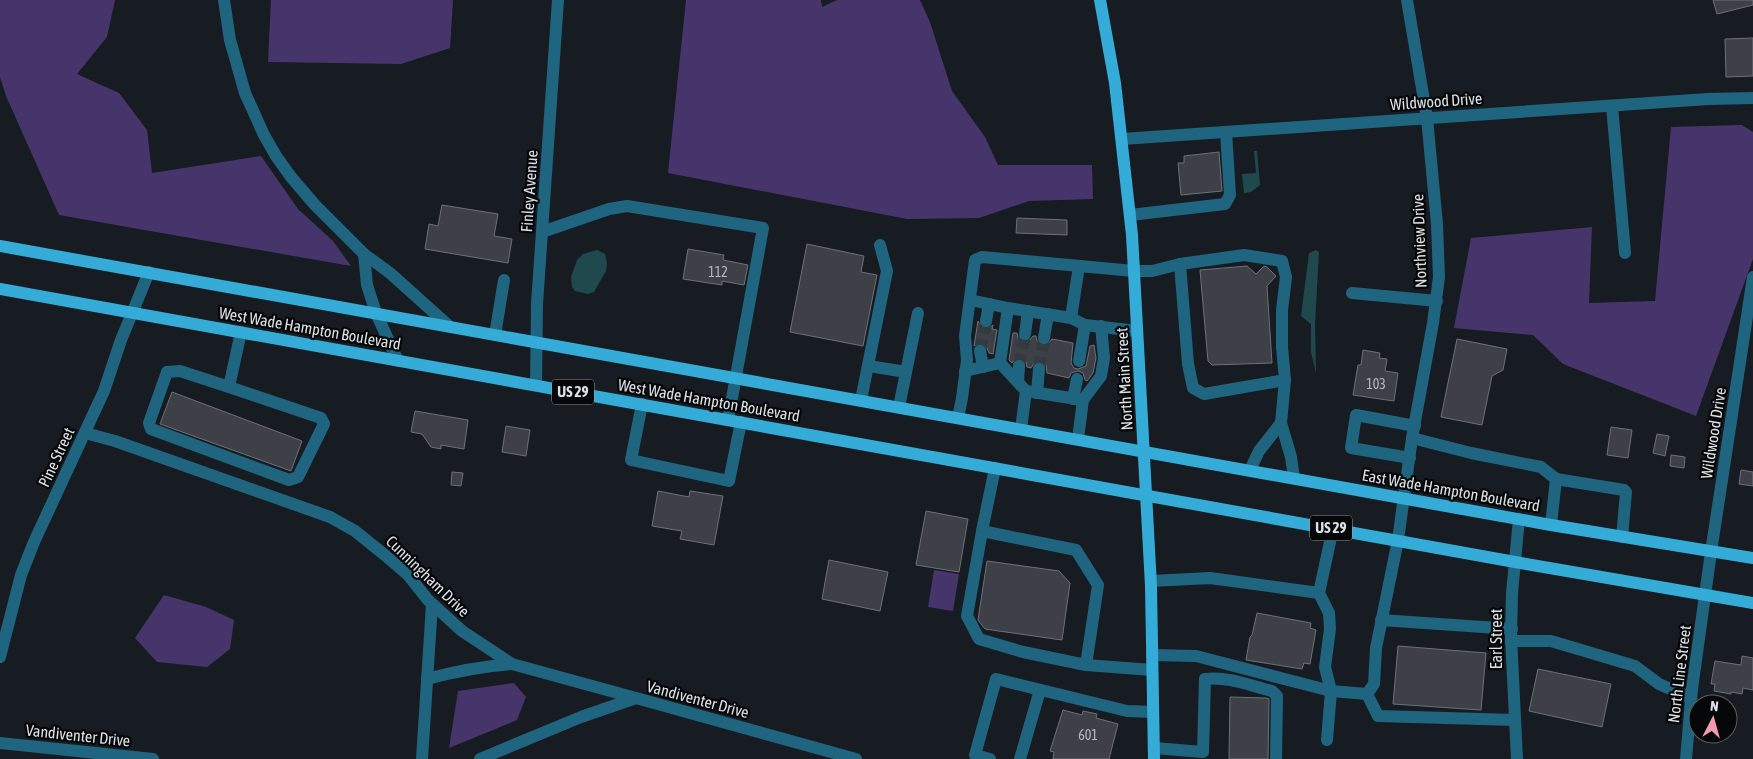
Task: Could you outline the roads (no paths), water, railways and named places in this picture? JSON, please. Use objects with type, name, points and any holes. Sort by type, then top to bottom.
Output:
[{"type":"main road","name":"North Main Street","points":[[1100,0],[1115,82],[1130,215],[1151,582],[1154,754]]},
{"type":"main road","name":"West Wade Hampton Boulevard","points":[[0,246],[1144,451]]},
{"type":"main road","name":"West Wade Hampton Boulevard","points":[[0,289],[1146,495]]},
{"type":"main road","name":"East Wade Hampton Boulevard","points":[[1144,451],[1551,525],[1753,558]]},
{"type":"main road","name":"US 29","points":[[1146,495],[1515,562],[1706,593],[1753,603]]},
{"type":"street","points":[[224,0],[230,40],[245,93],[264,135],[291,177],[315,205],[364,254],[390,273],[449,326]]},
{"type":"street","name":"Finley Avenue","points":[[536,385],[536,342],[542,232],[558,0]]},
{"type":"street","name":"Northview Drive","points":[[1367,694],[1374,684],[1376,648],[1398,540],[1413,432],[1437,301],[1439,277],[1439,251],[1427,118],[1407,0]]},
{"type":"street","name":"Wildwood Drive","points":[[1122,139],[1753,98]]},
{"type":"street","points":[[1612,106],[1625,253]]},
{"type":"street","points":[[1130,215],[1225,204],[1230,195],[1226,132]]},
{"type":"street","points":[[542,232],[609,209],[627,206],[763,228],[728,420]]},
{"type":"street","points":[[862,400],[887,271],[880,245]]},
{"type":"street","points":[[364,254],[367,285],[376,313],[398,361]]},
{"type":"street","points":[[958,418],[967,360],[965,336],[975,260],[982,257],[1134,271],[1152,270],[1244,255],[1282,261],[1286,277],[1282,319],[1285,380],[1281,423],[1291,457],[1294,478]]},
{"type":"street","points":[[1180,264],[1188,364],[1193,388],[1204,394],[1285,380]]},
{"type":"street","points":[[1071,318],[1079,266]]},
{"type":"street","name":"Pine Street","points":[[0,657],[21,575],[34,542],[104,390],[149,272]]},
{"type":"street","name":"Wildwood Drive","points":[[1706,593],[1753,277]]},
{"type":"street","points":[[495,334],[504,280]]},
{"type":"street","points":[[1352,293],[1437,301]]},
{"type":"street","points":[[970,300],[1071,318],[1084,324],[1138,331]]},
{"type":"street","points":[[986,321],[989,304]]},
{"type":"street","points":[[1000,363],[1008,308]]},
{"type":"street","points":[[1025,334],[1028,311]]},
{"type":"street","points":[[899,407],[918,313]]},
{"type":"street","points":[[1044,338],[1048,314]]},
{"type":"street","points":[[1080,361],[1084,324]]},
{"type":"street","points":[[1078,400],[1100,376],[1104,358],[1101,326]]},
{"type":"street","points":[[229,387],[241,332]]},
{"type":"street","points":[[980,351],[983,367]]},
{"type":"street","points":[[965,371],[1000,363]]},
{"type":"street","points":[[1000,363],[1027,389],[1078,400]]},
{"type":"street","points":[[869,366],[906,372]]},
{"type":"street","points":[[1019,366],[1027,389]]},
{"type":"street","points":[[1021,429],[1027,389],[1039,369]]},
{"type":"street","points":[[180,371],[229,387],[321,418],[324,424],[298,477],[289,480],[151,428],[149,424],[168,372],[180,371]]},
{"type":"street","points":[[1077,379],[1078,439]]},
{"type":"street","points":[[642,404],[631,460],[729,480],[741,422]]},
{"type":"street","points":[[1410,458],[1351,448],[1356,415],[1413,432],[1470,453],[1541,467],[1556,479],[1624,490],[1626,492],[1622,537]]},
{"type":"street","points":[[1250,470],[1259,451],[1281,423]]},
{"type":"street","name":"Cunningham Drive","points":[[85,433],[115,441],[330,517],[355,532],[386,556],[408,575],[432,604],[462,631],[512,664],[636,698]]},
{"type":"street","points":[[995,468],[967,616],[979,639],[1023,652],[1086,665],[1152,670]]},
{"type":"street","points":[[1551,525],[1556,479]]},
{"type":"street","name":"Earl Street","points":[[1517,759],[1512,635],[1519,519]]},
{"type":"street","points":[[1327,740],[1331,691],[1326,667],[1330,629],[1329,613],[1319,593],[1333,528]]},
{"type":"street","points":[[982,531],[1076,550],[1098,585],[1086,665]]},
{"type":"street","points":[[1151,582],[1210,578],[1319,593]]},
{"type":"street","name":"North Line Street","points":[[1692,694],[1706,593]]},
{"type":"street","points":[[422,759],[432,604]]},
{"type":"street","points":[[1381,620],[1550,641],[1635,666],[1659,684],[1688,697]]},
{"type":"street","points":[[1152,655],[1196,656],[1331,691],[1367,694],[1378,716],[1515,720]]},
{"type":"street","points":[[427,679],[456,671],[512,664]]},
{"type":"street","points":[[990,759],[975,755],[996,679],[1127,711],[1153,712]]},
{"type":"street","points":[[1154,754],[1203,755],[1205,679],[1229,680],[1272,691],[1277,696],[1276,759]]},
{"type":"street","points":[[1020,759],[1040,690]]},
{"type":"street","name":"Vandiventer Drive","points":[[480,759],[581,717],[636,698],[856,759]]},
{"type":"street","name":"North Line Street","points":[[1686,759],[1688,735]]},
{"type":"street","name":"Vandiventer Drive","points":[[0,742],[153,759]]},
{"type":"water","points":[[1254,151],[1257,151],[1260,185],[1251,192],[1244,193],[1242,174],[1256,173]]},
{"type":"water","points":[[597,250],[605,254],[606,271],[594,292],[588,294],[575,291],[572,287],[571,277],[577,260],[583,254]]},
{"type":"water","points":[[1316,250],[1319,252],[1315,324],[1316,373],[1311,352],[1311,324],[1301,316],[1309,253]]},
{"type":"tunnel","points":[[980,351],[986,321]]},
{"type":"tunnel","points":[[1019,366],[1025,334]]},
{"type":"tunnel","points":[[1039,369],[1044,338]]}]
